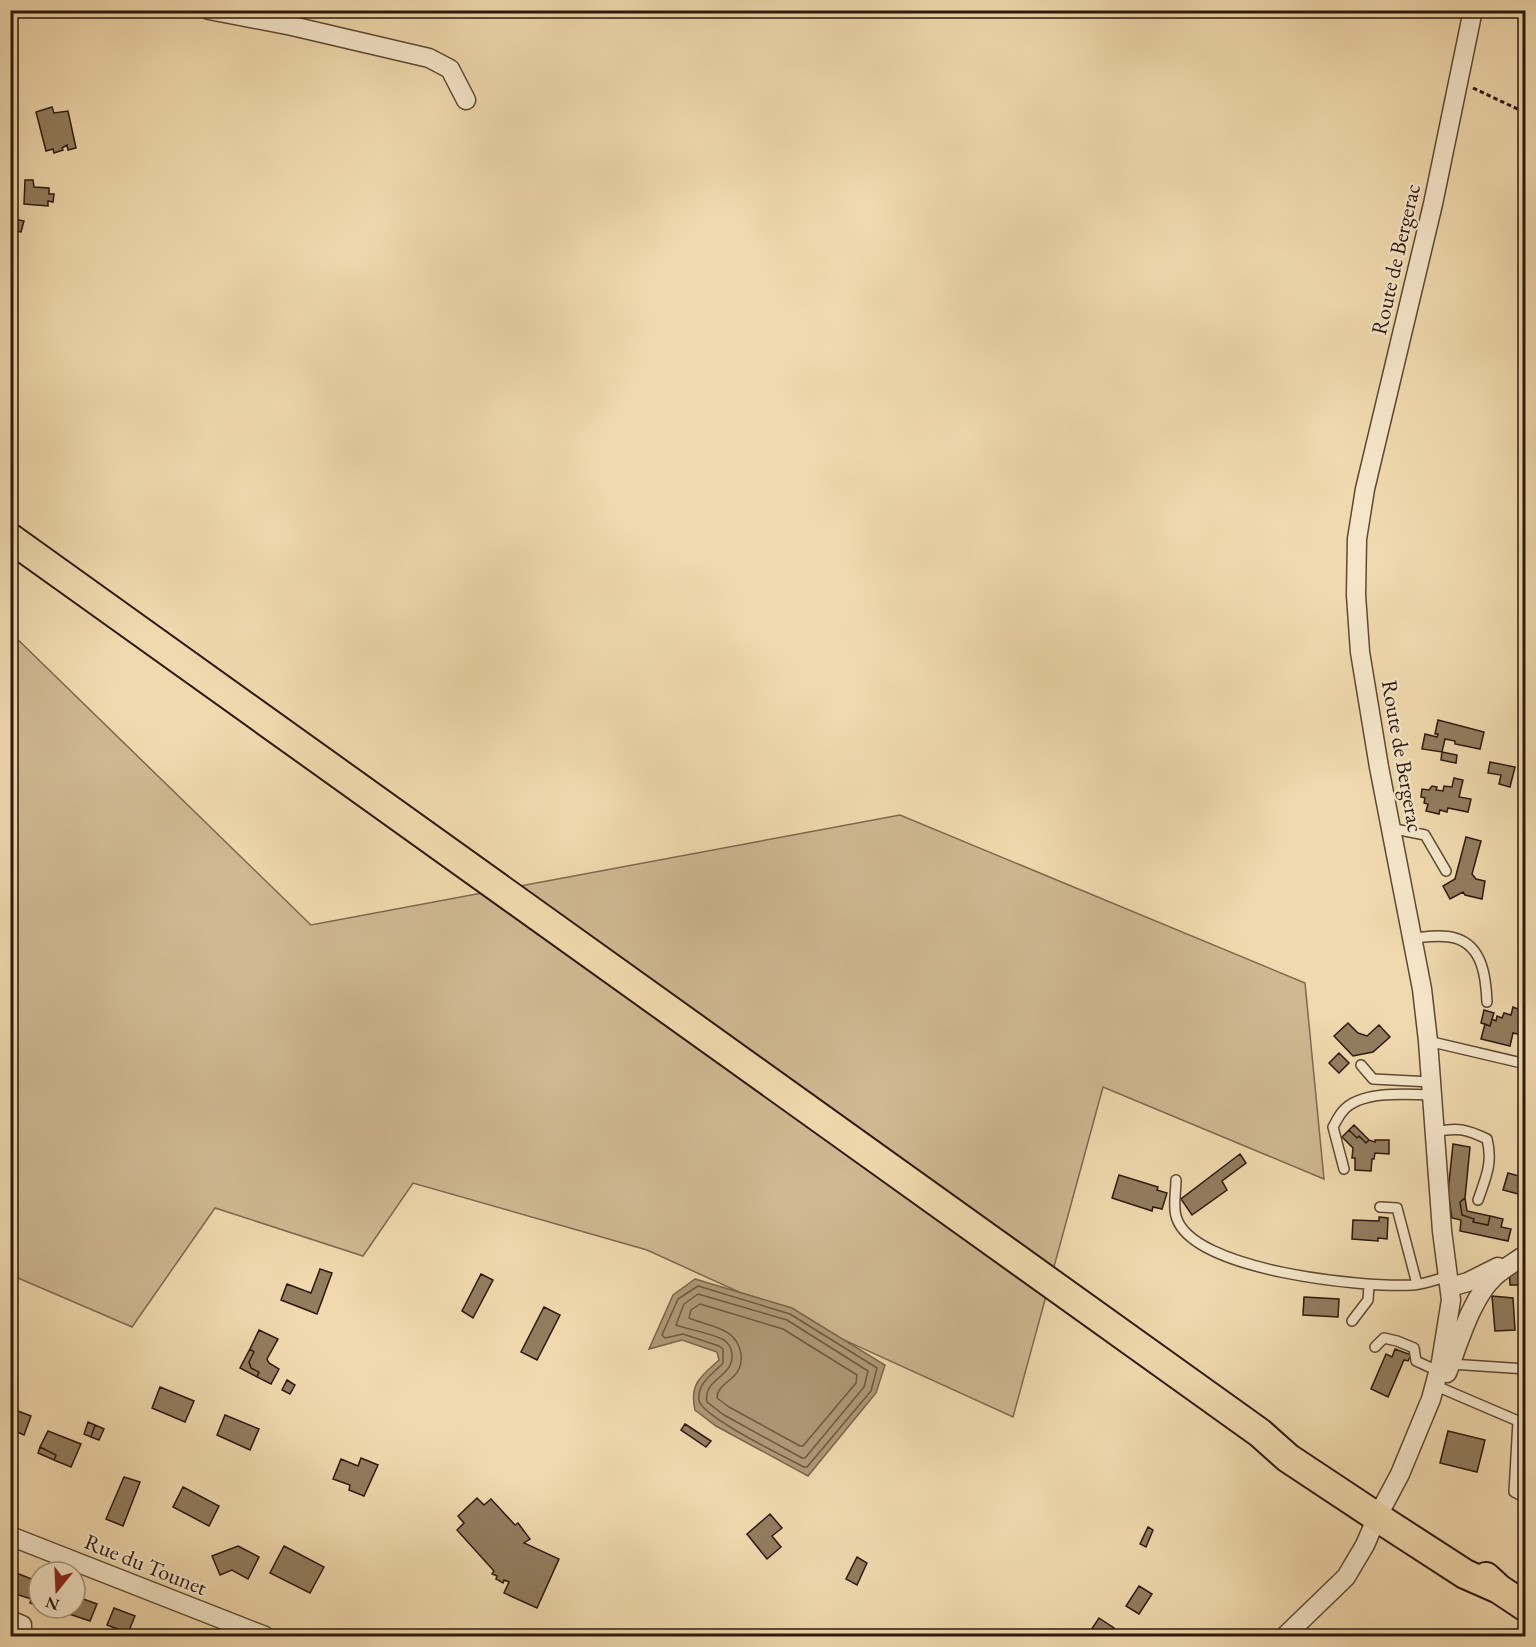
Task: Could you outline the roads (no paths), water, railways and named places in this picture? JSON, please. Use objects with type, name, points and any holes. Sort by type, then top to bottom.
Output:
[{"type":"main road","points":[[10,538],[1260,1433],[1295,1447],[1380,1512],[1471,1564],[1499,1589],[1526,1607]]},
{"type":"street","points":[[209,10],[292,26],[429,58],[450,69],[466,100]]},
{"type":"street","name":"Route de Bergerac","points":[[1285,1636],[1346,1577],[1365,1545],[1400,1474],[1440,1381],[1447,1331],[1450,1288],[1442,1231],[1428,1041],[1412,938],[1390,828],[1360,652],[1356,595],[1357,539],[1369,469],[1433,204],[1473,10]]},
{"type":"street","points":[[1450,1288],[1524,1256]]},
{"type":"street","points":[[1440,1381],[1480,1294],[1494,1276],[1524,1256]]},
{"type":"street","points":[[1450,1288],[1469,1299],[1488,1285]]},
{"type":"street","name":"Rue du Tounet","points":[[10,1536],[264,1636]]},
{"type":"street","points":[[10,1620],[22,1625],[22,1636]]},
{"type":"lane","points":[[1390,828],[1425,835],[1446,871]]},
{"type":"lane","points":[[1412,938],[1435,936],[1456,938],[1468,946],[1480,961],[1486,975],[1487,1002]]},
{"type":"lane","points":[[1428,1041],[1526,1064]]},
{"type":"lane","points":[[1361,1065],[1373,1079],[1432,1088]]},
{"type":"lane","points":[[1344,1169],[1333,1127],[1344,1109],[1362,1100],[1391,1093],[1432,1088]]},
{"type":"lane","points":[[1435,1132],[1456,1128],[1487,1139],[1491,1154],[1490,1166],[1479,1200]]},
{"type":"lane","points":[[1176,1180],[1176,1217],[1189,1236],[1211,1250],[1271,1271],[1369,1285],[1417,1284],[1450,1288]]},
{"type":"lane","points":[[1380,1207],[1397,1208],[1417,1284]]},
{"type":"lane","points":[[1352,1321],[1368,1300],[1369,1285]]},
{"type":"lane","points":[[1375,1347],[1384,1338],[1414,1348],[1416,1361],[1440,1381],[1518,1421],[1514,1492],[1526,1498]]},
{"type":"lane","points":[[1440,1381],[1526,1369]]},
{"type":"water","points":[[695,1279],[792,1308],[885,1365],[876,1393],[808,1476],[716,1426],[695,1410],[695,1387],[702,1376],[719,1360],[717,1352],[682,1340],[649,1349],[673,1295]]}]
